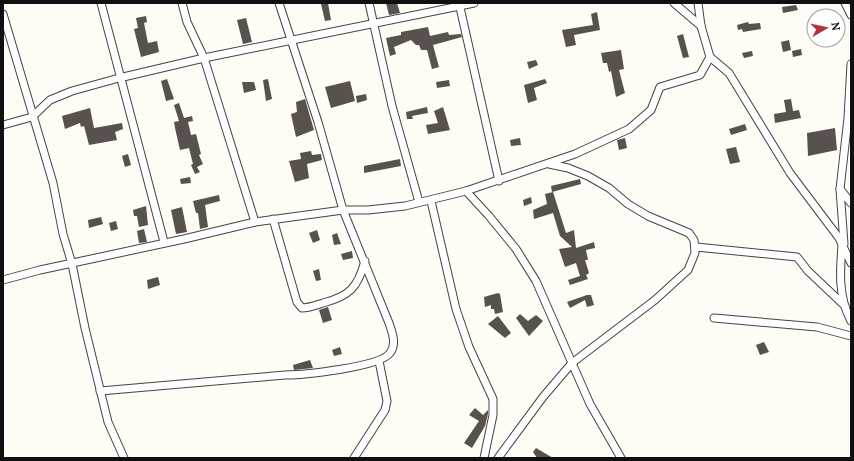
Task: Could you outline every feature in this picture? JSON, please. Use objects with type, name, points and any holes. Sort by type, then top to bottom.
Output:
[{"type":"street","points":[[101,3],[164,242]]},
{"type":"street","points":[[182,3],[187,22],[204,58],[255,222]]},
{"type":"street","points":[[100,391],[309,374],[379,361],[389,354],[393,348],[394,339],[389,323],[343,210],[318,122],[279,3]]},
{"type":"street","points":[[369,3],[375,24],[392,106],[419,202]]},
{"type":"street","points":[[3,126],[32,117],[50,100],[72,91],[120,78],[204,58],[375,24],[459,4],[474,3]]},
{"type":"street","points":[[674,3],[701,26]]},
{"type":"street","points":[[698,3],[701,26],[710,57],[729,73],[790,173],[839,238],[851,263]]},
{"type":"street","points":[[845,3],[851,15]]},
{"type":"street","points":[[459,4],[499,181]]},
{"type":"street","points":[[3,14],[32,117],[53,183],[63,234],[72,264],[85,328],[108,422],[124,458]]},
{"type":"street","points":[[3,280],[40,270],[255,222],[343,210],[368,210],[404,206],[466,191],[499,181],[576,154],[629,129],[652,110],[660,87],[700,75],[710,57]]},
{"type":"street","points":[[851,64],[848,159],[840,189],[843,247],[839,276],[844,306],[851,320]]},
{"type":"street","points":[[498,458],[543,397],[572,363],[656,300],[688,270],[694,259],[696,247],[694,240],[689,233],[648,216],[628,204],[604,185],[568,168],[548,164]]},
{"type":"street","points":[[840,189],[851,204]]},
{"type":"street","points":[[466,191],[516,249],[536,281],[590,404],[621,458]]},
{"type":"street","points":[[431,200],[456,309],[469,347],[493,399],[492,415],[484,458]]},
{"type":"street","points":[[273,219],[297,302],[302,308],[340,299],[348,294],[361,276],[365,261]]},
{"type":"street","points":[[696,247],[797,257],[808,271],[844,306]]},
{"type":"street","points":[[714,318],[817,327],[851,336]]},
{"type":"street","points":[[354,458],[385,410],[386,401],[379,361]]},
{"type":"building","points":[[328,3],[331,20],[325,21],[321,4]]},
{"type":"building","points":[[386,3],[397,3],[400,13],[389,15]]},
{"type":"building","points":[[796,5],[798,10],[783,13],[782,7]]},
{"type":"building","points":[[597,12],[600,30],[574,35],[576,45],[566,47],[562,30],[593,25],[591,14]]},
{"type":"building","points":[[146,16],[147,22],[144,23],[148,43],[157,41],[159,52],[141,57],[134,29],[138,28],[136,18]]},
{"type":"building","points":[[246,18],[252,42],[243,44],[237,20]]},
{"type":"building","points":[[748,22],[749,24],[760,23],[761,29],[743,32],[742,29],[738,30],[737,25]]},
{"type":"building","points":[[428,27],[430,36],[448,32],[449,35],[461,34],[462,37],[433,45],[439,67],[432,69],[427,50],[421,50],[419,45],[416,45],[411,40],[394,47],[396,54],[390,56],[386,38],[401,35],[401,32]]},
{"type":"building","points":[[683,34],[689,57],[683,58],[677,36]]},
{"type":"building","points":[[789,40],[791,50],[783,52],[781,42]]},
{"type":"building","points":[[801,49],[802,55],[793,57],[792,51]]},
{"type":"building","points":[[621,50],[624,69],[619,70],[625,93],[616,97],[611,71],[609,72],[607,63],[603,63],[601,53]]},
{"type":"building","points":[[752,51],[753,56],[744,58],[742,53]]},
{"type":"building","points":[[536,60],[538,65],[529,69],[527,62]]},
{"type":"building","points":[[167,79],[174,99],[166,101],[161,81]]},
{"type":"building","points":[[268,79],[272,99],[266,101],[263,80]]},
{"type":"building","points":[[545,79],[547,83],[534,88],[537,100],[528,103],[524,85]]},
{"type":"building","points":[[449,80],[450,86],[437,88],[436,82]]},
{"type":"building","points":[[350,81],[355,101],[331,108],[325,87]]},
{"type":"building","points":[[242,82],[254,82],[256,90],[244,93]]},
{"type":"building","points":[[366,94],[367,100],[357,103],[356,96]]},
{"type":"building","points":[[305,99],[314,130],[296,137],[291,114],[297,112],[296,102]]},
{"type":"building","points":[[791,99],[793,111],[799,110],[801,118],[775,123],[774,114],[786,112],[784,100]]},
{"type":"building","points":[[179,103],[184,118],[192,116],[193,121],[188,122],[191,135],[196,134],[201,154],[199,155],[203,164],[197,167],[200,172],[195,174],[191,165],[193,164],[189,148],[180,150],[175,128],[174,122],[179,121],[174,105]]},
{"type":"building","points":[[427,107],[428,113],[412,116],[413,119],[407,119],[406,112]]},
{"type":"building","points":[[443,107],[450,130],[428,134],[426,125],[438,123],[434,111]]},
{"type":"building","points":[[90,108],[94,128],[122,123],[123,129],[115,132],[117,140],[89,145],[84,126],[81,127],[80,123],[65,129],[62,116]]},
{"type":"building","points":[[745,124],[747,130],[731,135],[729,129]]},
{"type":"building","points":[[835,128],[837,150],[808,156],[807,133]]},
{"type":"building","points":[[520,138],[521,145],[511,146],[510,140]]},
{"type":"building","points":[[625,138],[627,148],[619,150],[617,140]]},
{"type":"building","points":[[736,147],[740,162],[730,164],[726,149]]},
{"type":"building","points":[[311,151],[312,155],[321,154],[322,160],[307,164],[309,178],[295,182],[289,161],[301,159],[300,153]]},
{"type":"building","points":[[128,154],[131,165],[125,167],[122,156]]},
{"type":"building","points":[[400,159],[401,166],[364,173],[364,166]]},
{"type":"building","points":[[190,177],[191,183],[181,184],[180,179]]},
{"type":"building","points":[[580,179],[581,184],[552,192],[551,186]]},
{"type":"building","points":[[553,192],[566,233],[574,230],[576,248],[594,242],[595,248],[586,250],[588,260],[585,260],[589,273],[586,275],[588,279],[570,285],[568,280],[580,276],[576,263],[565,267],[559,249],[572,247],[560,236],[553,213],[534,219],[533,210],[547,204],[545,194]]},
{"type":"building","points":[[219,195],[220,201],[205,205],[208,227],[200,229],[198,213],[196,213],[193,201]]},
{"type":"building","points":[[531,197],[532,203],[524,206],[523,200]]},
{"type":"building","points":[[146,206],[148,225],[139,227],[137,216],[134,216],[133,210]]},
{"type":"building","points":[[182,207],[187,232],[176,234],[171,210]]},
{"type":"building","points":[[101,217],[103,224],[89,228],[88,220]]},
{"type":"building","points":[[116,221],[118,229],[111,231],[109,223]]},
{"type":"building","points":[[144,229],[147,242],[139,243],[137,231]]},
{"type":"building","points":[[317,230],[320,240],[313,243],[309,233]]},
{"type":"building","points":[[337,233],[341,244],[334,245],[332,235]]},
{"type":"building","points":[[352,251],[353,258],[343,260],[341,254]]},
{"type":"building","points":[[319,269],[321,280],[316,281],[313,271]]},
{"type":"building","points":[[158,277],[160,285],[148,289],[147,280]]},
{"type":"building","points":[[498,293],[500,294],[503,312],[495,314],[494,309],[491,309],[491,305],[485,307],[484,297]]},
{"type":"building","points":[[591,295],[594,305],[587,307],[585,300],[570,308],[567,302]]},
{"type":"building","points":[[328,307],[332,320],[323,323],[319,310]]},
{"type":"building","points":[[520,314],[528,321],[536,315],[543,321],[529,336],[516,318]]},
{"type":"building","points":[[498,316],[511,333],[505,338],[488,324]]},
{"type":"building","points":[[764,342],[769,352],[760,355],[756,345]]},
{"type":"building","points":[[340,347],[342,354],[334,356],[332,350]]},
{"type":"building","points":[[310,360],[313,368],[294,370],[293,365]]},
{"type":"building","points":[[475,408],[483,415],[488,410],[488,414],[485,426],[472,448],[464,443],[479,421],[469,415]]},
{"type":"building","points":[[536,448],[553,458],[537,458],[533,452]]}]
